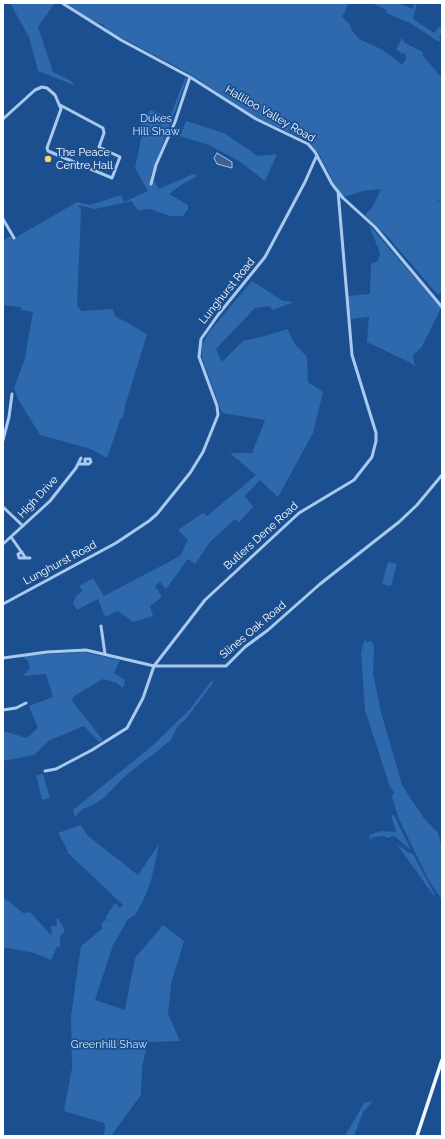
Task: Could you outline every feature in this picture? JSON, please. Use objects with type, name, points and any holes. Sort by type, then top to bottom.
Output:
[{"type":"main road","points":[[417,1136],[442,1060]]},
{"type":"street","name":"Halliloo Valley Road","points":[[62,3],[116,37],[190,77],[256,119],[306,143],[317,154],[338,191],[356,212],[375,227],[442,307]]},
{"type":"street","points":[[151,184],[156,165],[175,122],[190,77]]},
{"type":"street","points":[[3,119],[40,87],[44,87],[53,93],[61,109],[46,148],[48,151],[110,178],[113,176],[120,157],[99,146],[104,132],[103,128],[60,105]]},
{"type":"street","name":"Lunghurst Road","points":[[3,604],[116,543],[149,521],[157,514],[190,473],[203,452],[218,415],[217,406],[199,357],[201,339],[265,257],[306,182],[317,154]]},
{"type":"street","name":"Butlers Dene Road","points":[[45,771],[56,768],[92,750],[127,728],[134,718],[144,697],[154,666],[197,610],[213,592],[299,513],[354,480],[366,467],[374,453],[376,433],[352,356],[338,191]]},
{"type":"street","points":[[3,219],[14,238]]},
{"type":"street","points":[[3,440],[9,417],[12,394]]},
{"type":"street","name":"High Drive","points":[[3,544],[50,501],[81,458]]},
{"type":"street","points":[[78,464],[85,464]]},
{"type":"street","name":"Slines Oak Road","points":[[3,658],[79,650],[105,654],[154,666],[181,665],[220,667],[228,664],[245,647],[268,630],[320,584],[348,564],[399,522],[417,505],[442,475]]},
{"type":"street","points":[[5,502],[3,506],[23,526]]},
{"type":"street","points":[[11,537],[26,557]]},
{"type":"street","points":[[22,552],[18,554],[18,557],[21,559],[26,557],[30,558]]},
{"type":"street","points":[[101,626],[105,654]]},
{"type":"street","points":[[3,710],[16,708],[26,703]]},
{"type":"green space","points":[[10,3],[55,3],[38,27],[53,72],[73,82],[74,85],[38,71],[29,37]]},
{"type":"green space","points":[[64,3],[349,3],[342,17],[350,24],[351,29],[359,39],[383,50],[402,65],[406,59],[405,53],[402,54],[396,49],[402,38],[405,43],[423,52],[423,56],[442,78],[442,199],[434,203],[442,200],[442,292],[438,295],[388,237],[365,215],[373,206],[381,189],[363,191],[344,197],[334,183],[319,154],[308,141],[257,118],[190,74],[107,30],[103,24],[97,23]]},
{"type":"green space","points":[[371,3],[399,3],[412,9],[415,3],[417,3],[413,19],[434,33],[440,26],[442,28],[442,32],[439,38],[441,40],[439,42],[410,23],[386,13],[387,10]]},
{"type":"green space","name":"Dukes Hill Shaw","points":[[185,78],[187,79],[151,176],[159,189],[193,174],[197,176],[169,194],[188,205],[188,209],[183,216],[170,216],[150,209],[138,210],[131,201],[95,209],[78,205],[81,210],[77,306],[82,311],[113,309],[115,316],[147,334],[123,417],[120,420],[107,458],[91,449],[40,435],[18,399],[14,388],[25,358],[33,312],[21,310],[21,307],[3,305],[3,241],[10,236],[13,239],[77,202],[90,205],[121,195],[124,202],[148,191],[135,168],[143,129],[139,127],[150,110],[170,117]]},
{"type":"green space","points":[[186,121],[224,133],[258,156],[277,154],[265,181],[239,161],[209,145],[180,136]]},
{"type":"green space","points":[[369,225],[441,308],[422,347],[413,355],[415,367],[411,363],[367,342],[369,317],[351,319],[348,296],[370,294],[371,264],[378,261],[380,253]]},
{"type":"green space","points":[[252,281],[283,301],[293,302],[273,310],[269,306],[255,308],[216,349],[222,362],[243,341],[287,329],[295,344],[307,357],[308,382],[323,392],[313,433],[278,497],[260,480],[245,496],[253,507],[239,522],[235,519],[210,542],[195,564],[188,559],[166,589],[160,582],[155,586],[162,597],[150,606],[153,616],[133,622],[118,611],[105,617],[98,599],[77,610],[73,603],[77,595],[83,591],[79,586],[93,578],[104,596],[180,556],[188,540],[178,530],[203,513],[207,516],[256,475],[230,453],[252,453],[265,420],[222,413],[202,358],[202,345],[209,332]]},
{"type":"green space","points":[[388,562],[397,564],[391,586],[382,584]]},
{"type":"green space","points":[[365,639],[367,643],[370,641],[372,642],[374,647],[373,673],[381,712],[402,785],[423,817],[438,833],[442,847],[442,900],[428,879],[399,819],[392,797],[394,792],[390,787],[365,710],[361,652]]},
{"type":"green space","points":[[83,652],[120,660],[114,673],[125,680],[123,688],[117,683],[103,679],[74,696],[72,701],[103,740],[99,742],[84,726],[50,740],[34,755],[3,761],[3,731],[27,738],[38,728],[29,706],[53,697],[46,674],[23,676],[30,668],[28,661],[21,656]]},
{"type":"green space","points":[[212,680],[213,683],[186,719],[178,726],[171,740],[124,777],[105,797],[93,805],[82,809],[75,817],[73,810],[153,745],[190,709]]},
{"type":"green space","points":[[43,774],[50,798],[42,800],[36,775]]},
{"type":"green space","points":[[391,815],[394,815],[411,850],[394,836],[387,838],[384,836],[373,837],[369,840],[370,835],[380,831],[396,832]]},
{"type":"green space","name":"Greenhill Shaw","points":[[81,825],[88,836],[138,875],[159,844],[151,881],[143,901],[135,915],[128,919],[113,945],[95,1000],[125,1010],[135,958],[163,925],[184,941],[171,984],[168,1014],[180,1041],[148,1042],[142,1067],[141,1095],[111,1136],[104,1136],[104,1123],[64,1111],[72,1068],[71,1015],[81,946],[103,928],[101,925],[105,920],[109,921],[105,918],[115,903],[120,908],[123,905],[67,852],[68,851],[58,833]]},
{"type":"green space","points":[[396,843],[407,852],[413,854],[435,895],[434,896]]},
{"type":"green space","points":[[3,897],[23,913],[30,912],[50,934],[52,934],[51,926],[57,926],[56,919],[58,919],[65,931],[60,936],[60,947],[57,947],[51,960],[34,953],[3,947]]},
{"type":"green space","points":[[373,1101],[363,1112],[354,1136],[345,1136],[364,1103]]},
{"type":"shaded area","points":[[217,153],[232,162],[232,168],[217,164],[214,158]]},
{"type":"place","name":"The Peace Centre Hall","points":[[48,159]]}]
